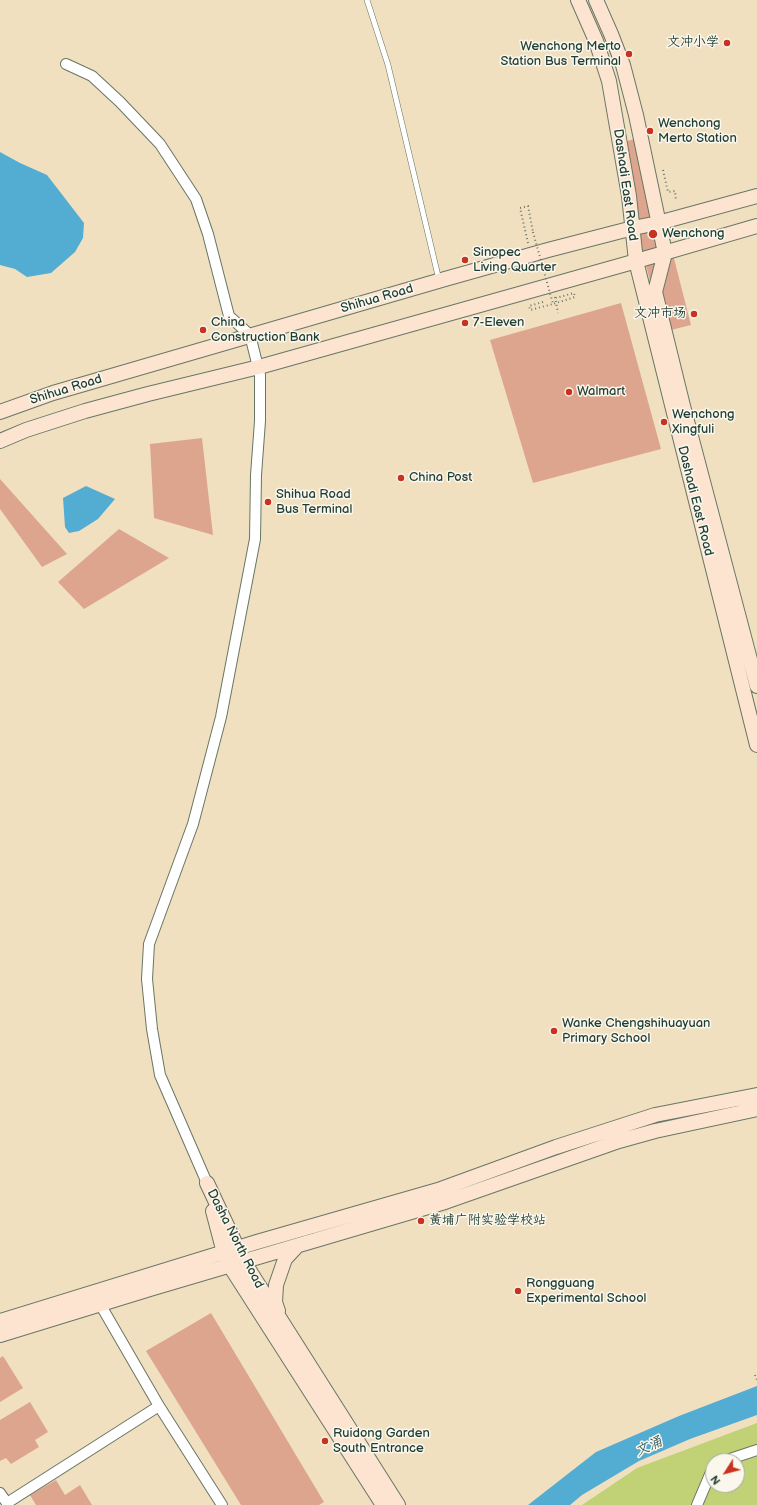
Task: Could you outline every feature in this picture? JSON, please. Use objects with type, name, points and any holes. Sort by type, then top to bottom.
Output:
[{"type":"street","name":"Dashadi East Road","points":[[578,0],[596,41],[609,81],[629,196],[636,261],[757,745]]},
{"type":"street","name":"Dashadi East Road","points":[[596,0],[623,65],[636,115],[665,253],[655,292],[683,406],[757,686]]},
{"type":"street","points":[[66,64],[92,76],[120,102],[160,144],[196,199],[208,234],[229,316],[250,335],[259,367],[261,395],[256,475],[255,539],[221,717],[215,740],[193,824],[149,944],[147,979],[152,1029],[160,1075],[206,1183]]},
{"type":"street","points":[[616,119],[636,115]]},
{"type":"street","name":"Shihua Road","points":[[0,412],[52,393],[250,335],[633,228],[658,223],[757,196]]},
{"type":"street","name":"Shihua Road","points":[[0,441],[26,430],[148,394],[259,367],[757,226]]},
{"type":"street","points":[[0,1321],[238,1248],[438,1190],[556,1147],[655,1115],[757,1094]]},
{"type":"street","points":[[0,1335],[445,1202],[619,1141],[655,1131],[757,1109]]},
{"type":"street","name":"Dasha North Road","points":[[206,1183],[244,1262],[398,1505]]},
{"type":"street","name":"Dasha North Road","points":[[206,1183],[224,1253],[230,1266],[383,1505]]},
{"type":"street","points":[[279,1317],[275,1302],[276,1285],[285,1258],[298,1245]]},
{"type":"street","points":[[96,1291],[100,1304],[159,1406],[222,1505]]},
{"type":"street","points":[[0,1493],[7,1503],[159,1406]]},
{"type":"street","points":[[745,1454],[757,1450]]},
{"type":"street","points":[[697,1505],[705,1486]]},
{"type":"lane","points":[[367,0],[388,65],[440,281]]},
{"type":"path","points":[[662,170],[668,192],[675,191],[676,201]]},
{"type":"path","points":[[528,243],[520,208],[528,206],[553,304]]},
{"type":"path","points":[[547,300],[529,306],[530,310],[553,304],[575,297],[574,293],[556,298],[558,312]]},
{"type":"path","points":[[755,1374],[757,1380]]},
{"type":"green space","points":[[757,1423],[757,1505],[582,1505],[637,1468]]},
{"type":"water","points":[[0,152],[47,175],[84,223],[83,238],[75,252],[51,273],[27,277],[15,269],[0,265]]},
{"type":"water","points":[[86,486],[115,499],[98,519],[79,531],[69,533],[65,527],[63,498]]},
{"type":"water","name":"文涌","points":[[757,1386],[757,1415],[690,1439],[639,1461],[582,1495],[570,1505],[528,1505],[596,1452],[679,1416]]},
{"type":"building","name":"Wenchong","points":[[643,137],[691,325],[663,332],[615,144]]},
{"type":"building","points":[[621,303],[661,449],[533,483],[490,340]]},
{"type":"building","points":[[202,438],[213,535],[154,518],[150,444]]},
{"type":"building","points":[[0,479],[67,554],[42,567],[0,509]]},
{"type":"building","points":[[119,529],[169,558],[84,609],[58,582]]},
{"type":"building","points":[[211,1313],[324,1502],[319,1505],[241,1505],[146,1351]]},
{"type":"building","points":[[3,1356],[23,1388],[0,1402],[0,1358]]},
{"type":"building","points":[[30,1402],[48,1432],[35,1440],[39,1447],[11,1464],[6,1458],[0,1461],[0,1420]]},
{"type":"building","points":[[56,1480],[65,1495],[80,1485],[92,1505],[36,1505],[30,1495]]},
{"type":"place","name":"文冲小学","points":[[727,43]]},
{"type":"place","name":"Wenchong Merto Station Bus Terminal","points":[[629,54]]},
{"type":"place","name":"Wenchong Merto Station","points":[[650,131]]},
{"type":"place","name":"Wenchong","points":[[653,234]]},
{"type":"place","name":"Sinopec Living Quarter","points":[[465,260]]},
{"type":"place","name":"文冲市场","points":[[694,314]]},
{"type":"place","name":"7-Eleven","points":[[465,323]]},
{"type":"place","name":"China Construction Bank","points":[[203,330]]},
{"type":"place","name":"Walmart","points":[[569,392]]},
{"type":"place","name":"Wenchong Xingfuli","points":[[664,422]]},
{"type":"place","name":"China Post","points":[[401,478]]},
{"type":"place","name":"Shihua Road Bus Terminal","points":[[268,502]]},
{"type":"place","name":"Wanke Chengshihuayuan Primary School","points":[[554,1031]]},
{"type":"place","name":"黄埔广附实验学校站","points":[[421,1221]]},
{"type":"place","name":"Rongguang Experimental School","points":[[518,1291]]},
{"type":"place","name":"Ruidong Garden South Entrance","points":[[325,1441]]}]
